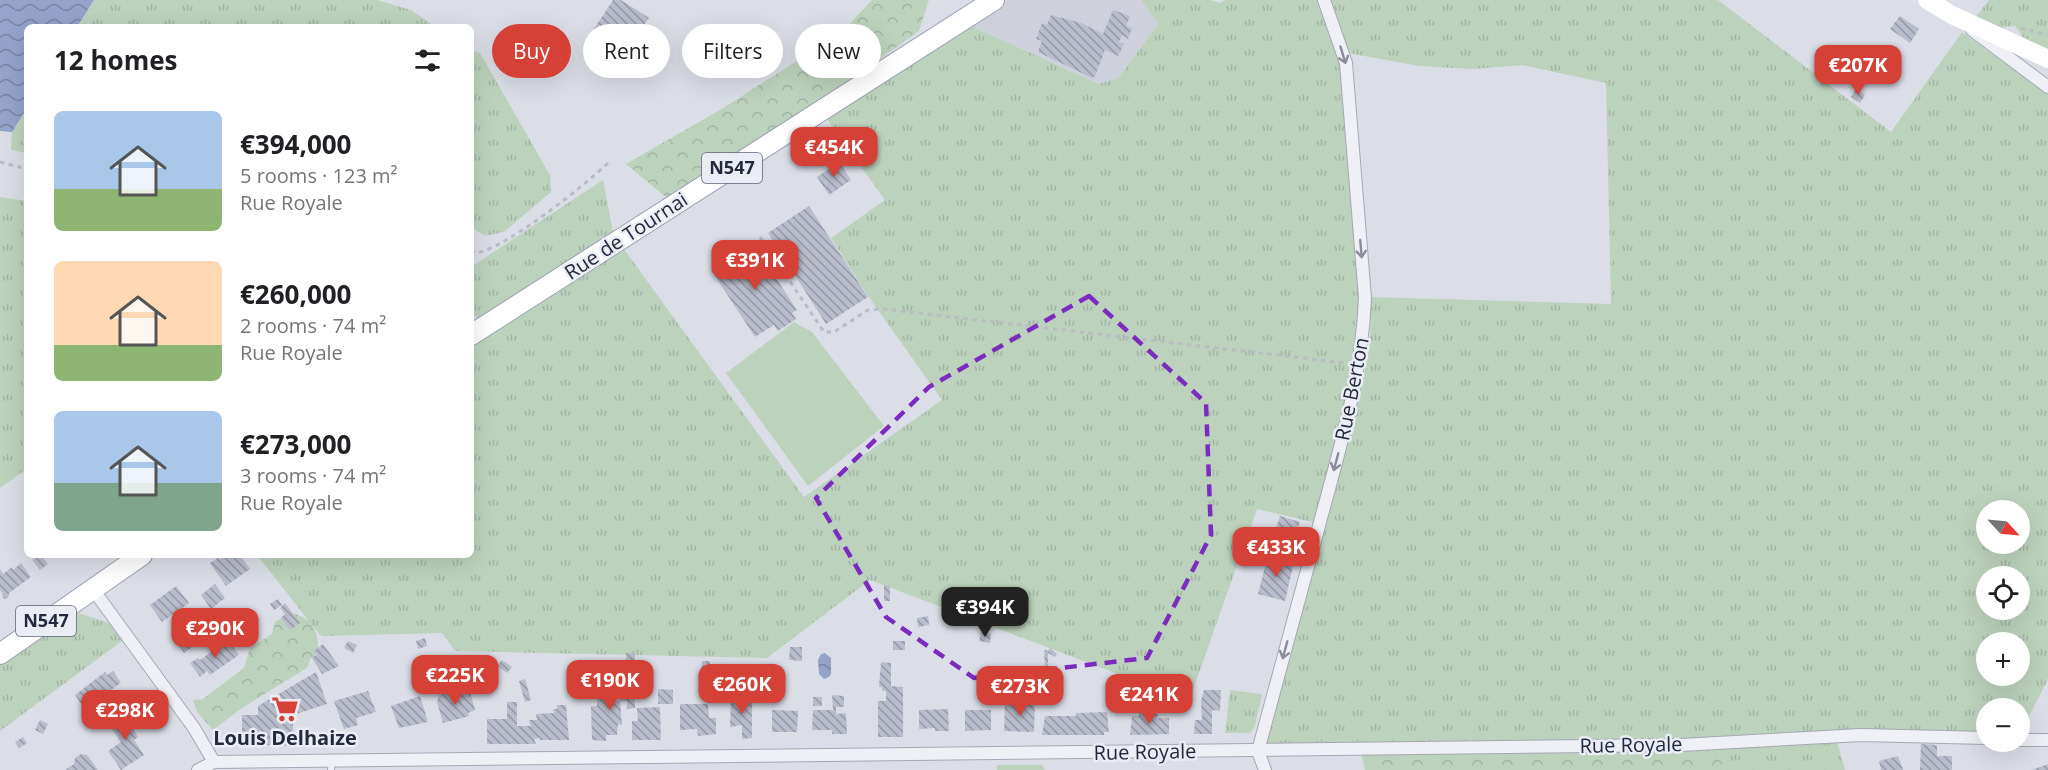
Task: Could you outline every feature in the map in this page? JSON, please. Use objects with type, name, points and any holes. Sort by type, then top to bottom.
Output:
[{"type":"main road","name":"Rue de Tournai","points":[[474,333],[994,0]]},
{"type":"main road","name":"N547","points":[[0,654],[137,558]]},
{"type":"street","name":"Rue Berton","points":[[1258,751],[1338,456],[1359,365],[1364,332],[1365,298],[1346,63],[1324,0]]},
{"type":"street","points":[[1927,0],[1953,15],[2048,59]]},
{"type":"street","points":[[1953,15],[2048,87]]},
{"type":"street","points":[[92,588],[194,728],[214,766]]},
{"type":"street","name":"Rue Royale","points":[[198,770],[214,766],[1681,745],[1861,735],[1976,738]]},
{"type":"street","points":[[2030,740],[2048,740]]},
{"type":"street","points":[[1258,751],[1265,770]]},
{"type":"path","points":[[474,252],[487,252],[515,234],[594,177],[610,161]]},
{"type":"path","points":[[0,162],[24,168]]},
{"type":"path","points":[[760,237],[824,332],[834,332],[868,310],[884,309],[1359,365]]},
{"type":"highlighted area","points":[[1089,296],[1206,403],[1211,535],[1147,658],[974,678],[886,617],[816,498],[929,387]]},
{"type":"shaded area","points":[[1006,0],[1141,0],[1158,24],[1118,78],[1099,84],[967,24]]},
{"type":"green space","points":[[94,0],[377,0],[411,10],[432,24],[79,24]]},
{"type":"green space","points":[[872,0],[929,0],[919,31],[881,58],[881,24],[850,24]]},
{"type":"green space","points":[[1141,0],[1211,0],[1220,3],[1225,0],[1320,0],[1339,59],[1360,300],[1358,346],[1316,523],[1257,509],[1189,701],[870,580],[767,658],[455,651],[442,633],[322,636],[259,558],[474,558],[474,341],[621,245],[804,497],[942,400],[868,296],[831,238],[885,200],[824,115],[967,24],[1099,84],[1118,78],[1158,24]]},
{"type":"green space","points":[[1329,0],[1718,0],[1891,132],[1962,32],[2048,94],[2048,679],[2030,714],[2030,698],[1976,698],[1976,735],[1265,746],[1364,373],[1370,344],[1371,297],[1611,304],[1606,83],[1522,65],[1474,69],[1419,66],[1348,53]]},
{"type":"green space","points":[[1989,0],[2048,0],[2048,50],[2023,37],[2015,26],[2000,28],[1976,16]]},
{"type":"green space","points":[[474,51],[480,53],[492,78],[494,78],[550,175],[551,192],[504,232],[485,236],[474,229]]},
{"type":"green space","points":[[795,62],[795,78],[853,78],[667,198],[626,164],[770,78],[783,78],[783,70]]},
{"type":"green space","points":[[24,113],[24,152],[11,150],[12,132]]},
{"type":"green space","points":[[603,180],[613,232],[479,319],[474,315],[474,265]]},
{"type":"green space","points":[[0,197],[24,201],[24,471],[0,488]]},
{"type":"green space","points":[[794,322],[812,332],[884,426],[808,486],[726,373]]},
{"type":"green space","points":[[75,612],[109,623],[122,641],[0,731],[0,664]]},
{"type":"green space","points":[[292,613],[306,619],[313,627],[319,652],[311,658],[307,668],[242,708],[213,730],[197,712],[193,700],[203,699],[244,668],[250,648],[272,634],[275,622]]},
{"type":"green space","points":[[1230,690],[1262,694],[1255,726],[1250,733],[1225,733]]},
{"type":"green space","points":[[1837,741],[1845,770],[1724,770],[1717,748]]},
{"type":"green space","points":[[1717,748],[1724,770],[1365,770],[1361,753]]},
{"type":"green space","points":[[997,765],[1042,765],[1045,770],[997,770]]},
{"type":"water","points":[[0,0],[94,0],[79,24],[24,24],[24,113],[12,132],[0,131]]},
{"type":"water","points":[[825,653],[831,658],[831,674],[824,679],[819,674],[818,660],[821,654]]},
{"type":"building","points":[[613,0],[621,0],[649,18],[645,24],[597,24]]},
{"type":"building","points":[[1113,10],[1130,16],[1126,26],[1132,28],[1128,39],[1122,35],[1119,42],[1124,44],[1118,56],[1105,50],[1095,76],[1092,78],[1038,52],[1042,41],[1036,39],[1042,23],[1047,25],[1051,15],[1081,23],[1103,34]]},
{"type":"building","points":[[1900,16],[1919,29],[1910,43],[1890,29]]},
{"type":"building","points":[[1856,89],[1865,95],[1860,103],[1851,97]]},
{"type":"building","points":[[839,162],[851,180],[829,195],[817,177]]},
{"type":"building","points":[[809,206],[868,297],[826,324],[768,233]]},
{"type":"building","points":[[753,243],[797,310],[792,313],[796,319],[778,331],[774,325],[755,337],[711,270]]},
{"type":"building","points":[[1280,516],[1300,522],[1298,527],[1302,528],[1295,555],[1289,553],[1287,559],[1273,555],[1280,530],[1276,529]]},
{"type":"building","points":[[1268,555],[1294,562],[1285,601],[1258,594]]},
{"type":"building","points":[[43,558],[48,564],[40,570],[32,560]]},
{"type":"building","points":[[218,558],[242,558],[250,569],[226,586],[210,563]]},
{"type":"building","points":[[21,563],[31,577],[4,599],[0,589],[0,569],[3,574],[12,567],[13,570]]},
{"type":"building","points":[[215,584],[225,598],[211,609],[201,595]]},
{"type":"building","points":[[884,585],[890,585],[890,601],[884,601]]},
{"type":"building","points":[[176,586],[189,603],[162,622],[150,605]]},
{"type":"building","points":[[278,599],[282,605],[274,610],[270,604]]},
{"type":"building","points":[[285,603],[300,623],[290,630],[281,618],[285,614],[280,608]]},
{"type":"building","points":[[204,611],[217,629],[184,653],[171,634]]},
{"type":"building","points":[[928,616],[929,625],[918,627],[917,618]]},
{"type":"building","points":[[981,632],[991,634],[990,643],[979,641]]},
{"type":"building","points":[[425,638],[427,646],[418,649],[416,641]]},
{"type":"building","points":[[228,640],[239,655],[210,675],[207,671],[200,677],[190,663],[198,658],[200,660]]},
{"type":"building","points":[[348,641],[357,645],[353,653],[344,648]]},
{"type":"building","points":[[893,641],[905,641],[905,650],[893,650]]},
{"type":"building","points":[[323,644],[339,666],[322,674],[312,658],[317,654],[314,651]]},
{"type":"building","points":[[790,647],[802,647],[802,661],[789,660]]},
{"type":"building","points":[[1050,648],[1057,654],[1055,657],[1048,653],[1048,669],[1045,670],[1044,650],[1047,652]]},
{"type":"building","points":[[626,653],[635,653],[635,660],[626,660]]},
{"type":"building","points":[[502,660],[512,667],[507,673],[497,666]]},
{"type":"building","points":[[702,661],[710,661],[710,676],[702,676]]},
{"type":"building","points":[[881,662],[891,663],[891,686],[903,687],[903,737],[878,737],[878,701],[886,701],[886,691],[882,691],[882,687],[879,687]]},
{"type":"building","points":[[113,671],[121,683],[84,708],[75,695],[105,672],[107,675]]},
{"type":"building","name":"Louis Delhaize","points":[[316,672],[327,704],[293,715],[293,746],[267,745],[266,736],[242,736],[242,715],[258,715],[258,706]]},
{"type":"building","points":[[623,674],[627,674],[627,685],[635,685],[635,708],[627,709],[627,701],[620,701],[620,679],[623,679]]},
{"type":"building","points":[[525,679],[531,700],[525,702],[519,681]]},
{"type":"building","points":[[601,683],[605,683],[605,701],[620,701],[622,725],[618,724],[617,735],[606,735],[606,741],[592,740],[591,706],[597,706],[597,697],[593,697],[593,689],[601,689]]},
{"type":"building","points":[[658,689],[673,690],[673,704],[658,704]]},
{"type":"building","points":[[1204,690],[1221,690],[1220,711],[1212,710],[1212,734],[1194,734],[1195,720],[1202,720],[1201,701]]},
{"type":"building","points":[[368,691],[376,712],[356,718],[358,725],[344,729],[334,701]]},
{"type":"building","points":[[449,692],[453,697],[470,692],[475,710],[468,713],[469,716],[443,723],[437,702],[439,695]]},
{"type":"building","points":[[832,695],[844,696],[844,707],[836,707],[836,714],[846,713],[847,734],[832,734],[832,730],[812,730],[813,710],[833,710]]},
{"type":"building","points":[[420,696],[428,722],[399,728],[391,706]]},
{"type":"building","points":[[731,696],[752,696],[752,738],[742,739],[742,725],[730,727]]},
{"type":"building","points":[[1170,696],[1177,699],[1175,710],[1168,709]]},
{"type":"building","points":[[813,697],[822,697],[822,706],[813,706]]},
{"type":"building","points":[[507,702],[517,702],[517,726],[531,726],[529,720],[537,720],[536,714],[554,713],[553,709],[557,709],[557,705],[566,705],[569,740],[540,740],[540,738],[534,739],[536,744],[487,744],[487,719],[507,719]]},
{"type":"building","points":[[1005,702],[1035,702],[1034,732],[1004,731]]},
{"type":"building","points":[[680,704],[708,704],[709,718],[716,718],[716,734],[698,736],[697,729],[680,730]]},
{"type":"building","points":[[660,707],[661,740],[632,740],[632,721],[638,721],[637,708]]},
{"type":"building","points":[[948,709],[949,731],[935,731],[935,728],[919,729],[919,710]]},
{"type":"building","points":[[772,710],[798,711],[797,732],[772,732]]},
{"type":"building","points":[[965,710],[991,710],[991,730],[965,731]]},
{"type":"building","points":[[127,711],[137,725],[133,728],[138,737],[134,740],[144,755],[121,770],[108,751],[121,742],[108,724]]},
{"type":"building","points":[[1107,712],[1109,732],[1104,732],[1104,735],[1042,735],[1045,716],[1076,716],[1076,713]]},
{"type":"building","points":[[1139,713],[1158,714],[1157,718],[1169,718],[1169,734],[1130,735],[1132,716],[1139,716]]},
{"type":"building","points":[[40,720],[48,724],[43,734],[35,730]]},
{"type":"building","points":[[23,737],[27,743],[19,748],[15,742]]},
{"type":"building","points":[[1921,744],[1937,745],[1937,756],[1952,756],[1952,770],[1920,770]]},
{"type":"building","points":[[81,754],[87,755],[98,770],[65,770],[74,764],[75,758]]},
{"type":"building","points":[[1898,756],[1903,770],[1881,770],[1879,761]]},
{"type":"building","points":[[2048,764],[2048,770],[2031,770]]},
{"type":"place","name":"Louis Delhaize","points":[[285,709]]}]
